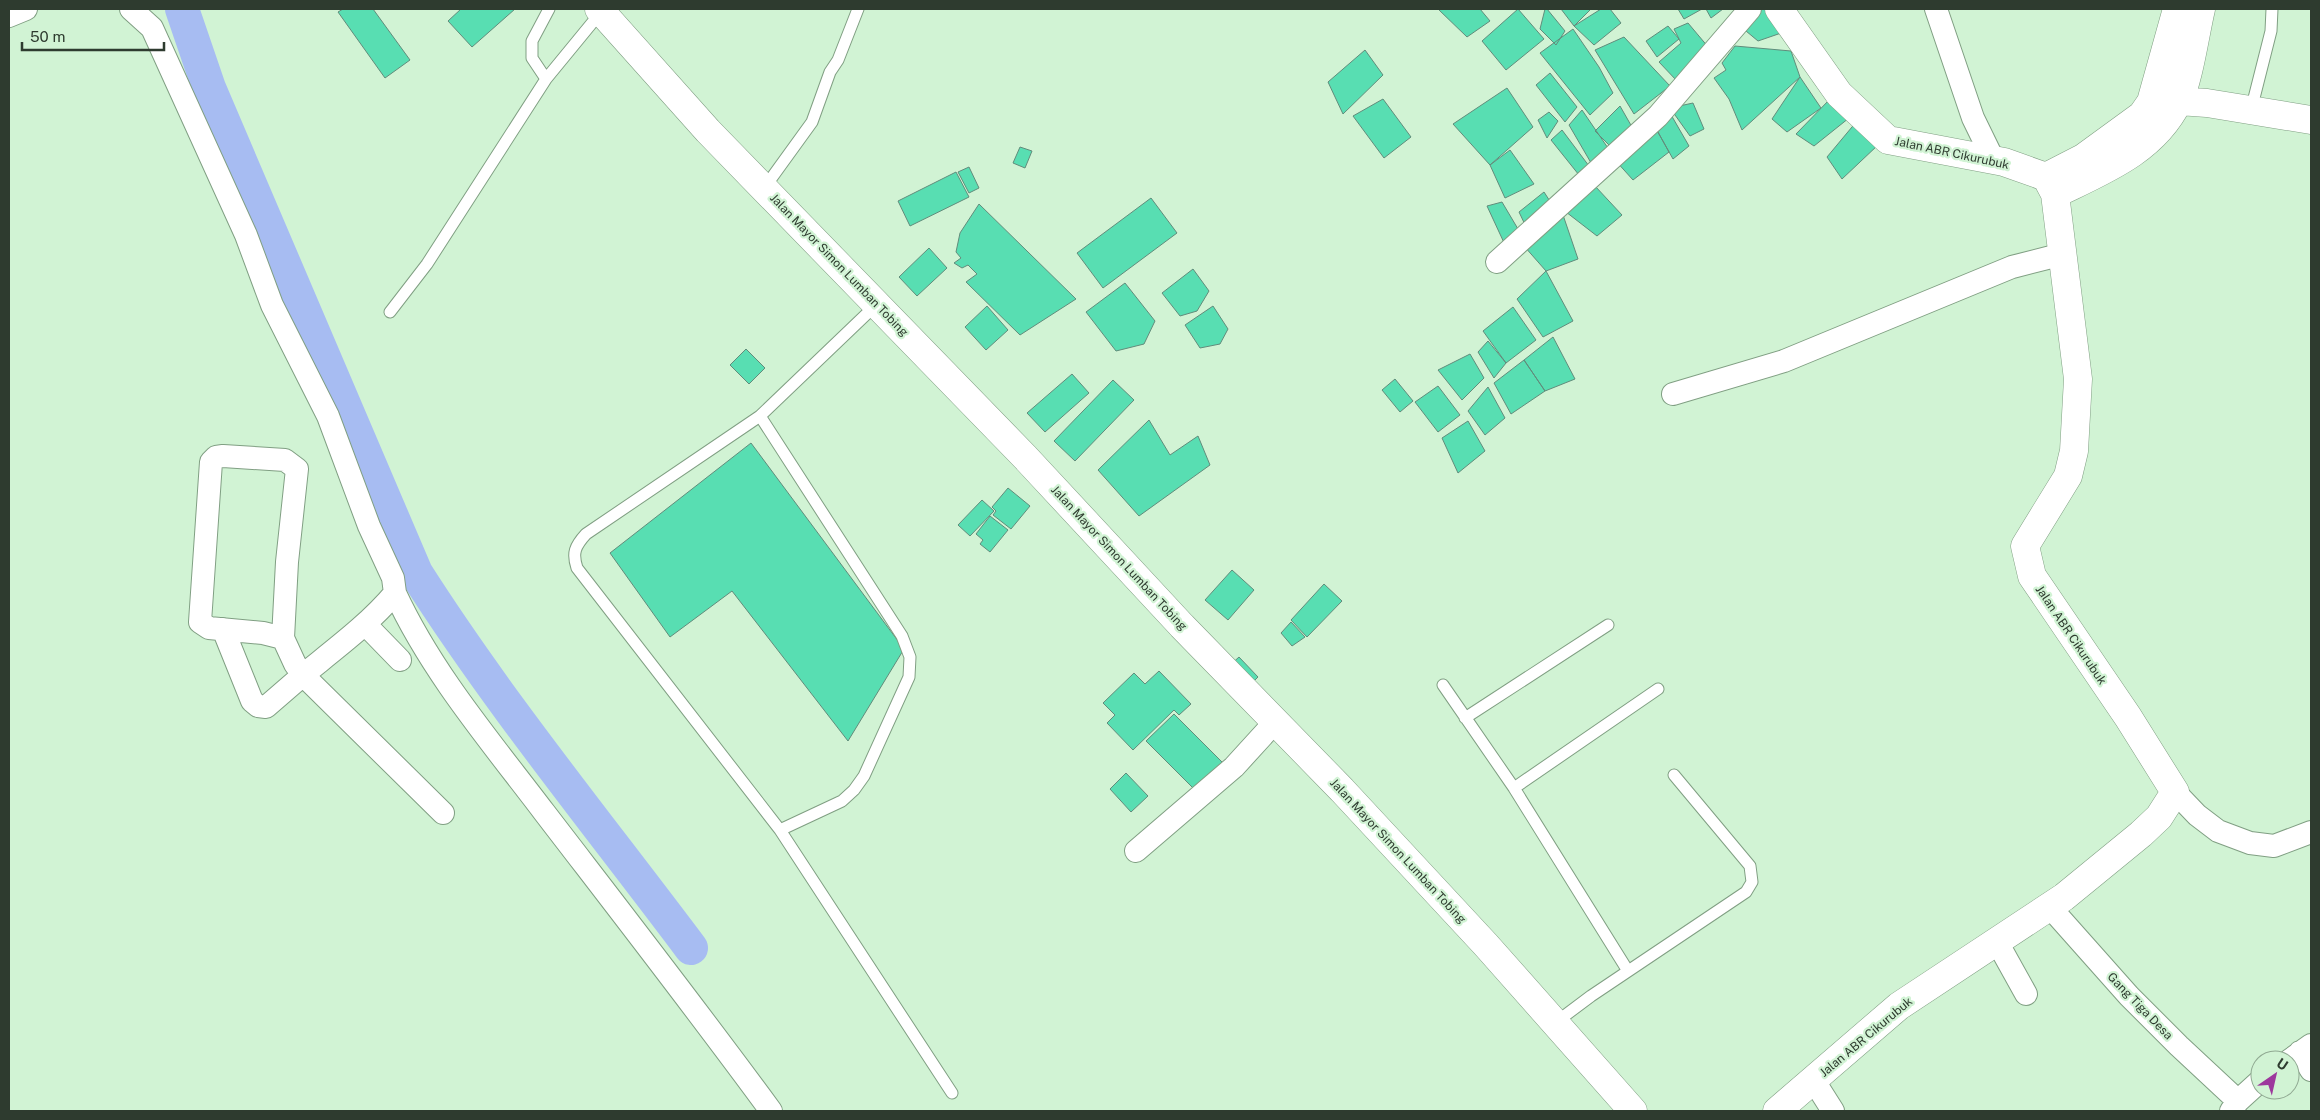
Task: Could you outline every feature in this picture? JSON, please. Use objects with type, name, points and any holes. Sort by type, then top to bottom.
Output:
[{"type":"street","points":[[9,16],[26,9]]},
{"type":"street","points":[[131,9],[152,28],[246,235],[272,305],[328,416],[369,526],[393,578],[395,593],[430,658],[505,760],[711,1029],[770,1111]]},
{"type":"street","points":[[1497,262],[1658,116],[1750,9]]},
{"type":"street","name":"Jalan ABR Cikurubuk","points":[[1777,1111],[1899,1006],[2064,896],[2141,834],[2159,817],[2175,792],[2128,717],[2032,576],[2025,546],[2068,476],[2074,451],[2078,380],[2063,254],[2051,186],[1993,159],[1888,140],[1839,94],[1779,9]]},
{"type":"street","points":[[1936,9],[1972,118],[1993,159]]},
{"type":"street","points":[[2051,186],[2142,115],[2151,102],[2177,9]]},
{"type":"street","points":[[2051,186],[2126,159],[2148,142],[2166,123],[2179,101],[2201,9]]},
{"type":"street","name":"Jalan Mayor Simon Lumban Tobing","points":[[600,10],[708,131],[765,187],[876,306],[1025,457],[1342,790],[1633,1111]]},
{"type":"street","points":[[2179,101],[2311,119]]},
{"type":"street","points":[[1673,394],[1784,361],[2012,267],[2063,254]]},
{"type":"street","points":[[283,638],[263,633],[209,628],[200,622],[211,462],[216,457],[285,460],[297,470],[283,638],[295,664],[303,675],[443,813]]},
{"type":"street","points":[[223,629],[252,701],[258,706],[266,707],[365,624],[395,593]]},
{"type":"street","points":[[365,624],[400,660]]},
{"type":"street","points":[[1136,851],[1234,768],[1276,722]]},
{"type":"street","points":[[2175,792],[2197,815],[2218,831],[2250,843],[2274,846],[2311,832]]},
{"type":"street","name":"Gang Tiga Desa","points":[[2049,906],[2129,996],[2235,1106]]},
{"type":"street","points":[[1996,940],[2026,994]]},
{"type":"street","points":[[1814,1081],[1833,1111]]},
{"type":"street","points":[[2235,1106],[2250,1091]]},
{"type":"lane","points":[[546,79],[532,58],[532,42],[549,9]]},
{"type":"lane","points":[[765,187],[812,122],[830,72],[838,60],[858,9]]},
{"type":"lane","points":[[2251,110],[2271,31],[2272,9]]},
{"type":"lane","points":[[390,312],[427,264],[510,138],[546,79],[600,10]]},
{"type":"lane","points":[[876,306],[760,416],[586,534],[577,544],[574,557],[577,568],[780,830],[952,1093]]},
{"type":"lane","points":[[760,416],[902,636],[910,657],[909,677],[864,776],[854,790],[842,801],[780,830]]},
{"type":"lane","points":[[1465,718],[1608,625]]},
{"type":"lane","points":[[1443,685],[1514,788],[1628,970]]},
{"type":"lane","points":[[1514,788],[1658,689]]},
{"type":"lane","points":[[1555,1023],[1628,970],[1746,892],[1752,882],[1750,866],[1674,775]]},
{"type":"building","points":[[343,9],[373,9],[410,60],[385,78],[338,12]]},
{"type":"building","points":[[461,9],[515,9],[472,47],[448,21]]},
{"type":"building","points":[[1438,9],[1480,9],[1490,21],[1467,37]]},
{"type":"building","points":[[1518,9],[1544,39],[1506,70],[1482,41]]},
{"type":"building","points":[[1545,9],[1565,31],[1556,45],[1540,29]]},
{"type":"building","points":[[1561,9],[1591,9],[1574,26]]},
{"type":"building","points":[[1601,9],[1610,9],[1621,23],[1594,45],[1574,26]]},
{"type":"building","points":[[1678,9],[1702,9],[1684,19]]},
{"type":"building","points":[[1706,9],[1723,9],[1711,18]]},
{"type":"building","points":[[1749,9],[1772,9],[1787,31],[1758,41],[1746,31]]},
{"type":"building","points":[[1688,23],[1709,48],[1677,81],[1659,62],[1681,43],[1674,29]]},
{"type":"building","points":[[1668,26],[1679,39],[1657,57],[1646,41]]},
{"type":"building","points":[[1573,29],[1599,67],[1613,93],[1590,115],[1540,53]]},
{"type":"building","points":[[1624,37],[1670,86],[1634,114],[1595,50]]},
{"type":"building","points":[[1735,46],[1791,51],[1800,77],[1742,130],[1729,99],[1714,78],[1726,70],[1722,63]]},
{"type":"building","points":[[1365,50],[1383,75],[1343,114],[1328,82]]},
{"type":"building","points":[[1550,73],[1577,107],[1565,122],[1536,85]]},
{"type":"building","points":[[1800,77],[1821,108],[1787,132],[1772,119]]},
{"type":"building","points":[[1507,88],[1533,127],[1490,165],[1453,124]]},
{"type":"building","points":[[1831,98],[1849,118],[1814,146],[1796,134]]},
{"type":"building","points":[[1383,99],[1411,137],[1384,158],[1353,116]]},
{"type":"building","points":[[1693,103],[1704,129],[1690,136],[1670,108]]},
{"type":"building","points":[[1620,106],[1632,127],[1612,148],[1595,131]]},
{"type":"building","points":[[1582,110],[1610,151],[1594,168],[1569,125]]},
{"type":"building","points":[[1549,112],[1558,121],[1547,138],[1538,120]]},
{"type":"building","points":[[1670,113],[1689,146],[1673,159],[1654,125]]},
{"type":"building","points":[[1857,121],[1878,145],[1842,179],[1827,157]]},
{"type":"building","points":[[1654,125],[1669,152],[1633,180],[1615,160]]},
{"type":"building","points":[[1562,130],[1589,166],[1579,175],[1551,140]]},
{"type":"building","points":[[1020,147],[1032,151],[1025,168],[1013,163]]},
{"type":"building","points":[[1510,150],[1534,184],[1505,198],[1490,165]]},
{"type":"building","points":[[969,167],[979,188],[969,193],[958,172]]},
{"type":"building","points":[[956,172],[969,197],[910,226],[898,201]]},
{"type":"building","points":[[1595,186],[1622,215],[1597,236],[1566,212]]},
{"type":"building","points":[[1544,192],[1555,209],[1529,233],[1519,212]]},
{"type":"building","points":[[1151,198],[1177,233],[1103,288],[1077,253]]},
{"type":"building","points":[[1502,202],[1518,229],[1506,247],[1487,206]]},
{"type":"building","points":[[979,204],[1076,299],[1020,335],[966,282],[977,274],[968,265],[962,268],[954,263],[961,258],[956,252],[960,233]]},
{"type":"building","points":[[1562,212],[1578,259],[1546,271],[1524,246]]},
{"type":"building","points":[[929,248],[947,268],[917,296],[899,277]]},
{"type":"building","points":[[1193,269],[1209,291],[1197,311],[1180,316],[1162,293]]},
{"type":"building","points":[[1546,271],[1573,321],[1543,337],[1517,299]]},
{"type":"building","points":[[1125,283],[1155,321],[1144,344],[1116,351],[1086,312]]},
{"type":"building","points":[[987,306],[1008,330],[986,350],[965,327]]},
{"type":"building","points":[[1213,306],[1228,329],[1220,344],[1200,348],[1185,325]]},
{"type":"building","points":[[1513,307],[1536,340],[1506,363],[1483,331]]},
{"type":"building","points":[[1553,337],[1575,379],[1545,391],[1524,360]]},
{"type":"building","points":[[1488,341],[1506,363],[1494,378],[1478,352]]},
{"type":"building","points":[[746,349],[765,368],[749,384],[730,365]]},
{"type":"building","points":[[1470,354],[1484,378],[1462,400],[1438,370]]},
{"type":"building","points":[[1524,360],[1545,391],[1511,414],[1494,383]]},
{"type":"building","points":[[1072,374],[1089,393],[1045,432],[1027,413]]},
{"type":"building","points":[[1395,379],[1413,401],[1400,412],[1382,390]]},
{"type":"building","points":[[1113,380],[1134,400],[1075,461],[1054,441]]},
{"type":"building","points":[[1438,386],[1460,415],[1438,432],[1415,402]]},
{"type":"building","points":[[1488,387],[1505,418],[1485,435],[1468,411]]},
{"type":"building","points":[[1149,420],[1170,455],[1198,436],[1210,465],[1139,516],[1098,470]]},
{"type":"building","points":[[1468,421],[1485,451],[1458,473],[1442,438]]},
{"type":"building","points":[[751,443],[904,649],[848,741],[732,591],[670,637],[610,553]]},
{"type":"building","points":[[1008,488],[1030,506],[1011,529],[993,515],[996,511],[992,507]]},
{"type":"building","points":[[982,500],[994,511],[970,536],[958,525]]},
{"type":"building","points":[[990,516],[1008,530],[990,552],[980,544],[983,540],[976,534]]},
{"type":"building","points":[[1232,570],[1254,590],[1228,620],[1205,600]]},
{"type":"building","points":[[1324,584],[1342,601],[1307,637],[1291,620]]},
{"type":"building","points":[[1291,622],[1305,637],[1292,646],[1281,633]]},
{"type":"building","points":[[1239,657],[1258,677],[1248,687],[1228,667]]},
{"type":"building","points":[[1159,671],[1191,704],[1179,715],[1174,710],[1133,750],[1107,723],[1115,715],[1103,703],[1134,673],[1145,684]]},
{"type":"building","points":[[1174,714],[1225,765],[1198,793],[1146,741]]},
{"type":"building","points":[[1126,773],[1148,796],[1131,812],[1110,789]]},
{"type":"waterway","points":[[182,9],[209,88],[416,573],[515,716],[691,948]]}]
